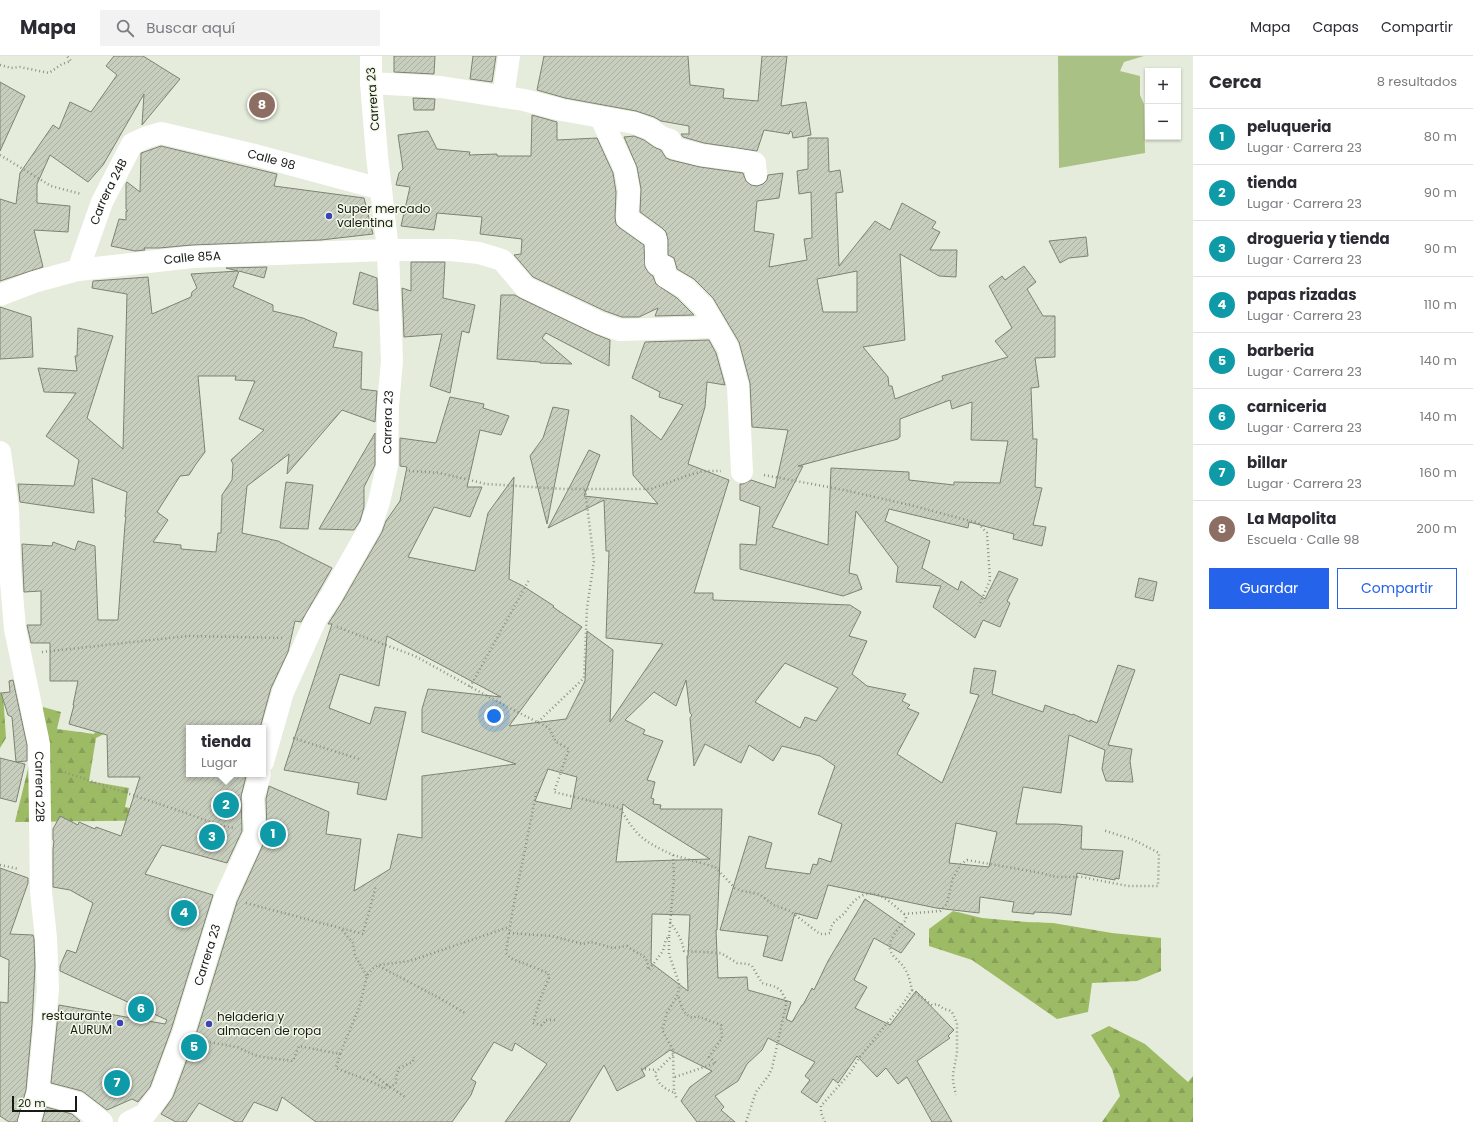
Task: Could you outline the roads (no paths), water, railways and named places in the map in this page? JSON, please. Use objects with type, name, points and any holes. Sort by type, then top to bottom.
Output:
[{"type":"street","name":"Carrera 23","points":[[266,752],[283,692],[316,619],[331,596],[371,526],[379,502],[387,466],[388,406],[392,361],[388,250],[371,83],[371,56]]},
{"type":"street","points":[[503,97],[509,56]]},
{"type":"street","points":[[371,83],[441,87],[524,100],[562,110],[634,123],[650,129],[662,138],[670,140],[674,148],[700,154],[725,158],[736,158],[755,163],[756,174]]},
{"type":"street","points":[[602,118],[625,168],[629,190],[627,218],[655,238],[657,264],[664,266],[666,277],[685,288],[704,307],[728,348],[738,386],[742,472]]},
{"type":"street","name":"Calle 98","points":[[161,133],[255,155],[381,189]]},
{"type":"street","name":"Carrera 24B","points":[[78,270],[102,202],[132,144],[147,137],[161,133]]},
{"type":"street","name":"Calle 85A","points":[[0,295],[34,282],[78,270],[192,257],[388,250],[451,250],[479,253],[502,260],[525,287],[600,323],[620,330],[715,327]]},
{"type":"street","name":"Carrera 22B","points":[[0,452],[8,509],[10,570],[16,629],[39,744],[38,762],[42,892],[48,988],[38,1092],[29,1122]]},
{"type":"street","name":"Carrera 23","points":[[129,1122],[145,1114],[161,1093],[183,1034],[225,898],[255,833],[253,797],[259,777]]},
{"type":"street","points":[[38,1092],[78,1103],[102,1122]]},
{"type":"place","name":"La Mapolita","points":[[262,105]]},
{"type":"place","name":"Super mercado valentina","points":[[329,216]]},
{"type":"place","name":"tienda","points":[[226,805]]},
{"type":"place","name":"peluqueria","points":[[273,834]]},
{"type":"place","name":"drogueria y tienda","points":[[212,837]]},
{"type":"place","name":"papas rizadas","points":[[184,913]]},
{"type":"place","name":"carniceria","points":[[141,1009]]},
{"type":"place","name":"restaurante AURUM","points":[[120,1023]]},
{"type":"place","name":"heladeria y almacen de ropa","points":[[209,1024]]},
{"type":"place","name":"barberia","points":[[194,1047]]},
{"type":"place","name":"billar","points":[[117,1083]]}]
